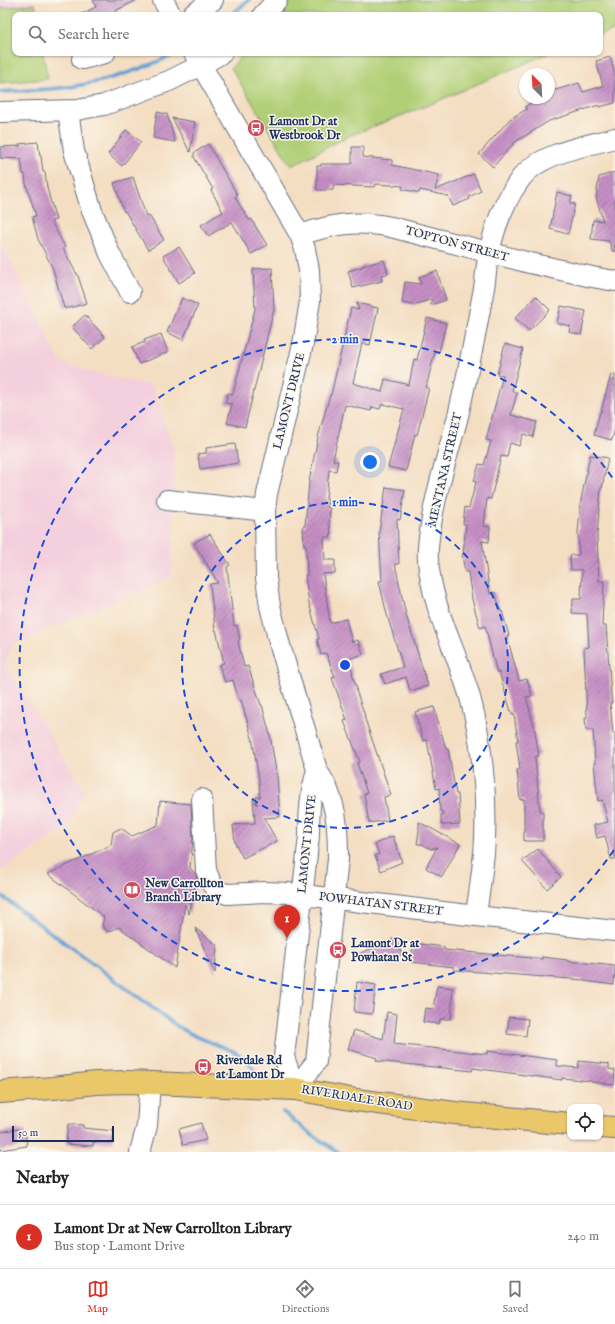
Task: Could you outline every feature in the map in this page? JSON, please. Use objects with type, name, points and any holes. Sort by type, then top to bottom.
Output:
[{"type":"main road","name":"RIVERDALE ROAD","points":[[0,1092],[96,1083],[128,1082],[295,1089],[356,1100],[455,1113],[567,1124]]},
{"type":"main road","points":[[603,1127],[615,1128]]},
{"type":"street","points":[[163,0],[170,12]]},
{"type":"street","points":[[196,12],[213,0]]},
{"type":"street","points":[[266,12],[277,0]]},
{"type":"street","points":[[82,59],[94,56]]},
{"type":"street","points":[[0,112],[68,111],[104,105],[169,81],[198,59],[210,56]]},
{"type":"street","name":"LAMONT DRIVE","points":[[198,59],[300,235],[309,270],[310,301],[308,317],[303,344],[269,482],[265,511],[266,578],[270,606],[279,642],[317,770],[327,784],[334,804],[338,830],[338,859],[316,1062],[295,1089]]},
{"type":"street","points":[[68,111],[74,151],[92,211],[110,254],[130,292]]},
{"type":"street","name":"MENTANA STREET","points":[[476,916],[485,840],[486,811],[478,734],[471,701],[460,667],[442,622],[431,580],[428,559],[433,510],[458,415],[484,286],[489,253],[497,225],[507,200],[521,178],[529,170],[557,154],[615,138]]},
{"type":"street","name":"TOPTON STREET","points":[[300,235],[324,227],[340,224],[372,223],[592,278],[615,281]]},
{"type":"street","points":[[167,500],[265,511]]},
{"type":"street","name":"LAMONT DRIVE","points":[[295,1089],[284,1057],[309,836],[309,805],[317,770]]},
{"type":"street","name":"POWHATAN STREET","points":[[202,799],[206,870],[215,888],[227,894],[265,892],[302,894],[476,916],[615,931]]},
{"type":"street","points":[[140,1152],[147,1126],[150,1083]]},
{"type":"shaded area","points":[[0,0],[34,0],[35,4],[0,8]]},
{"type":"shaded area","points":[[0,243],[15,269],[60,362],[94,373],[153,386],[175,454],[172,577],[13,644],[5,664],[85,792],[67,826],[0,871]]},
{"type":"green space","points":[[292,0],[615,0],[615,30],[603,34],[603,12],[281,12]]},
{"type":"green space","points":[[35,4],[36,12],[12,12],[12,56],[44,56],[48,79],[0,83],[0,8]]},
{"type":"green space","points":[[241,56],[542,56],[436,102],[349,136],[291,166],[231,68]]},
{"type":"building","points":[[93,0],[137,0],[115,12],[85,12],[96,7]]},
{"type":"building","points":[[610,57],[615,75],[615,103],[599,107],[599,105],[549,121],[515,142],[493,167],[479,154],[510,119],[527,109],[525,107],[530,104],[555,104],[555,90],[579,83],[583,92],[603,86],[596,61]]},
{"type":"building","points":[[157,112],[167,114],[175,142],[153,138]]},
{"type":"building","points":[[172,118],[195,122],[190,152]]},
{"type":"building","points":[[126,130],[141,142],[122,166],[108,154]]},
{"type":"building","points":[[38,142],[43,172],[45,172],[47,188],[56,220],[51,221],[65,247],[63,248],[77,273],[87,303],[69,308],[64,308],[53,269],[38,239],[32,217],[36,216],[26,184],[25,174],[23,174],[21,159],[0,158],[0,147],[20,146],[19,144]]},
{"type":"building","points":[[208,144],[238,196],[235,197],[267,245],[251,254],[232,222],[208,236],[201,225],[223,212],[211,190],[213,189],[194,157],[194,153]]},
{"type":"building","points":[[352,147],[363,147],[363,157],[392,160],[392,165],[439,175],[435,190],[474,174],[481,191],[469,197],[470,199],[453,206],[448,196],[420,190],[419,193],[402,189],[403,186],[376,184],[375,187],[333,185],[333,190],[317,190],[317,166],[321,166],[321,164],[352,164]]},
{"type":"building","points":[[615,172],[615,251],[612,251],[609,241],[591,239],[593,220],[603,221],[596,197],[599,177]]},
{"type":"building","points":[[133,177],[146,216],[149,215],[164,240],[148,250],[125,211],[124,212],[114,183]]},
{"type":"building","points":[[557,192],[572,196],[570,203],[575,204],[568,234],[550,229]]},
{"type":"building","points":[[179,247],[195,273],[179,283],[163,256]]},
{"type":"building","points":[[384,260],[388,274],[381,275],[382,281],[353,288],[348,271]]},
{"type":"building","points":[[272,268],[274,309],[245,427],[227,423],[232,404],[225,403],[228,393],[233,394],[255,309],[253,269]]},
{"type":"building","points":[[437,271],[446,300],[431,305],[432,299],[414,305],[402,303],[405,282],[421,284],[419,277]]},
{"type":"building","points":[[536,296],[550,310],[529,331],[515,318]]},
{"type":"building","points":[[182,298],[198,305],[183,340],[167,332]]},
{"type":"building","points":[[357,303],[378,308],[370,345],[362,343],[353,383],[382,392],[385,379],[409,385],[414,359],[417,360],[427,318],[446,323],[439,352],[435,351],[426,388],[429,388],[417,435],[415,434],[406,471],[388,467],[404,409],[382,404],[380,409],[372,407],[371,411],[345,405],[333,460],[338,461],[336,471],[329,470],[326,499],[328,500],[327,507],[330,508],[329,526],[331,537],[324,537],[325,560],[335,560],[335,573],[323,574],[330,623],[346,619],[352,642],[358,640],[363,654],[348,659],[364,716],[391,795],[384,797],[388,820],[369,823],[364,794],[367,793],[357,763],[360,762],[344,721],[347,720],[332,678],[335,677],[326,653],[321,655],[317,639],[319,639],[309,603],[305,575],[307,575],[306,545],[304,545],[303,526],[305,526],[309,482],[318,437],[331,395],[351,308],[359,310]]},
{"type":"building","points":[[561,306],[586,311],[581,335],[569,332],[570,326],[557,323]]},
{"type":"building","points":[[85,315],[105,337],[92,349],[72,327]]},
{"type":"building","points":[[161,334],[168,352],[139,364],[132,347],[145,342],[144,340]]},
{"type":"building","points":[[505,344],[523,349],[512,391],[517,393],[511,415],[537,422],[533,437],[523,434],[519,446],[510,443],[507,457],[501,456],[491,499],[487,498],[484,526],[490,527],[489,542],[482,541],[490,594],[495,592],[501,612],[502,611],[519,681],[527,679],[532,696],[526,697],[534,726],[539,756],[535,757],[540,811],[543,811],[543,841],[524,841],[524,799],[520,800],[517,770],[520,769],[514,714],[512,715],[499,672],[497,673],[485,626],[480,628],[472,599],[468,572],[465,572],[462,555],[466,524],[463,524],[465,507],[469,508],[479,464],[484,465],[491,441],[486,440],[503,375],[497,374]]},
{"type":"building","points":[[611,374],[615,375],[615,428],[612,440],[594,435]]},
{"type":"building","points":[[235,444],[238,463],[200,469],[198,454],[206,453],[206,448]]},
{"type":"building","points":[[590,455],[608,458],[601,488],[597,535],[599,581],[604,581],[602,626],[606,626],[612,703],[610,703],[613,734],[615,733],[615,859],[611,859],[605,836],[597,838],[594,825],[608,822],[602,800],[598,801],[594,763],[593,730],[586,730],[585,718],[587,717],[584,648],[589,647],[587,614],[572,613],[573,599],[581,599],[582,570],[571,570],[570,555],[579,555],[578,533],[581,500]]},
{"type":"building","points":[[386,487],[405,490],[400,520],[397,519],[399,564],[395,564],[406,615],[428,686],[410,691],[406,677],[385,684],[381,674],[403,667],[387,615],[379,581],[382,581],[379,532]]},
{"type":"building","points":[[210,534],[230,565],[227,567],[234,626],[237,625],[240,640],[238,641],[244,667],[248,666],[262,705],[270,735],[277,776],[280,817],[264,818],[277,841],[243,858],[235,843],[233,825],[255,823],[253,799],[257,805],[256,797],[260,797],[259,780],[252,738],[241,700],[239,700],[233,680],[225,682],[219,665],[224,663],[215,630],[210,584],[218,583],[194,543]]},
{"type":"building","points":[[434,707],[446,749],[448,749],[456,794],[458,794],[460,824],[441,825],[441,815],[443,814],[442,811],[440,811],[439,788],[436,789],[427,740],[423,741],[415,712]]},
{"type":"building","name":"New Carrollton Branch Library","points":[[160,801],[191,804],[193,840],[190,868],[195,873],[197,879],[189,914],[185,904],[175,968],[119,927],[108,932],[102,926],[104,917],[48,874],[111,845],[113,832],[121,828],[132,836],[158,825]]},
{"type":"building","points":[[419,822],[460,844],[442,877],[426,868],[437,847],[431,849],[422,844],[417,844]]},
{"type":"building","points":[[393,836],[402,862],[381,871],[375,856],[379,854],[375,844]]},
{"type":"building","points":[[538,849],[561,877],[547,889],[522,861]]},
{"type":"building","points":[[195,928],[217,945],[215,973]]},
{"type":"building","points":[[395,938],[402,954],[390,960],[355,956],[386,941],[386,943]]},
{"type":"building","points":[[413,943],[444,947],[444,950],[542,959],[542,957],[615,966],[614,985],[584,980],[454,970],[454,967],[411,962]]},
{"type":"building","points":[[357,982],[376,985],[372,1014],[354,1012]]},
{"type":"building","points":[[437,986],[453,988],[451,1019],[440,1019],[439,1024],[423,1022],[425,1008],[433,1009]]},
{"type":"building","points":[[387,1012],[397,1014],[394,1044],[487,1054],[488,1051],[557,1060],[557,1066],[578,1068],[579,1061],[609,1064],[609,1069],[615,1070],[614,1085],[562,1078],[562,1080],[473,1068],[472,1071],[376,1061],[377,1058],[348,1049],[354,1030],[383,1039]]},
{"type":"building","points":[[509,1017],[528,1019],[526,1036],[507,1034]]},
{"type":"building","points":[[201,1123],[206,1140],[183,1145],[179,1129]]},
{"type":"building","points":[[68,1124],[83,1125],[83,1128],[114,1131],[113,1143],[93,1142],[93,1146],[66,1144]]},
{"type":"building","points":[[18,1129],[19,1131],[25,1130],[27,1146],[0,1150],[0,1132]]},
{"type":"waterway","points":[[235,12],[249,0]]},
{"type":"waterway","points":[[0,92],[88,84],[125,74],[171,56]]},
{"type":"waterway","points":[[0,895],[177,1026],[195,1036],[233,1051],[246,1059],[254,1070]]},
{"type":"waterway","points":[[283,1112],[312,1135],[338,1152]]},
{"type":"place","name":"Lamont Dr at Westbrook Dr","points":[[256,128]]},
{"type":"place","name":"New Carrollton Branch Library","points":[[132,890]]},
{"type":"place","name":"Lamont Dr at New Carrollton Library","points":[[287,938]]},
{"type":"place","name":"Lamont Dr at Powhatan St","points":[[338,950]]},
{"type":"place","name":"Riverdale Rd at Lamont Dr","points":[[203,1067]]}]
